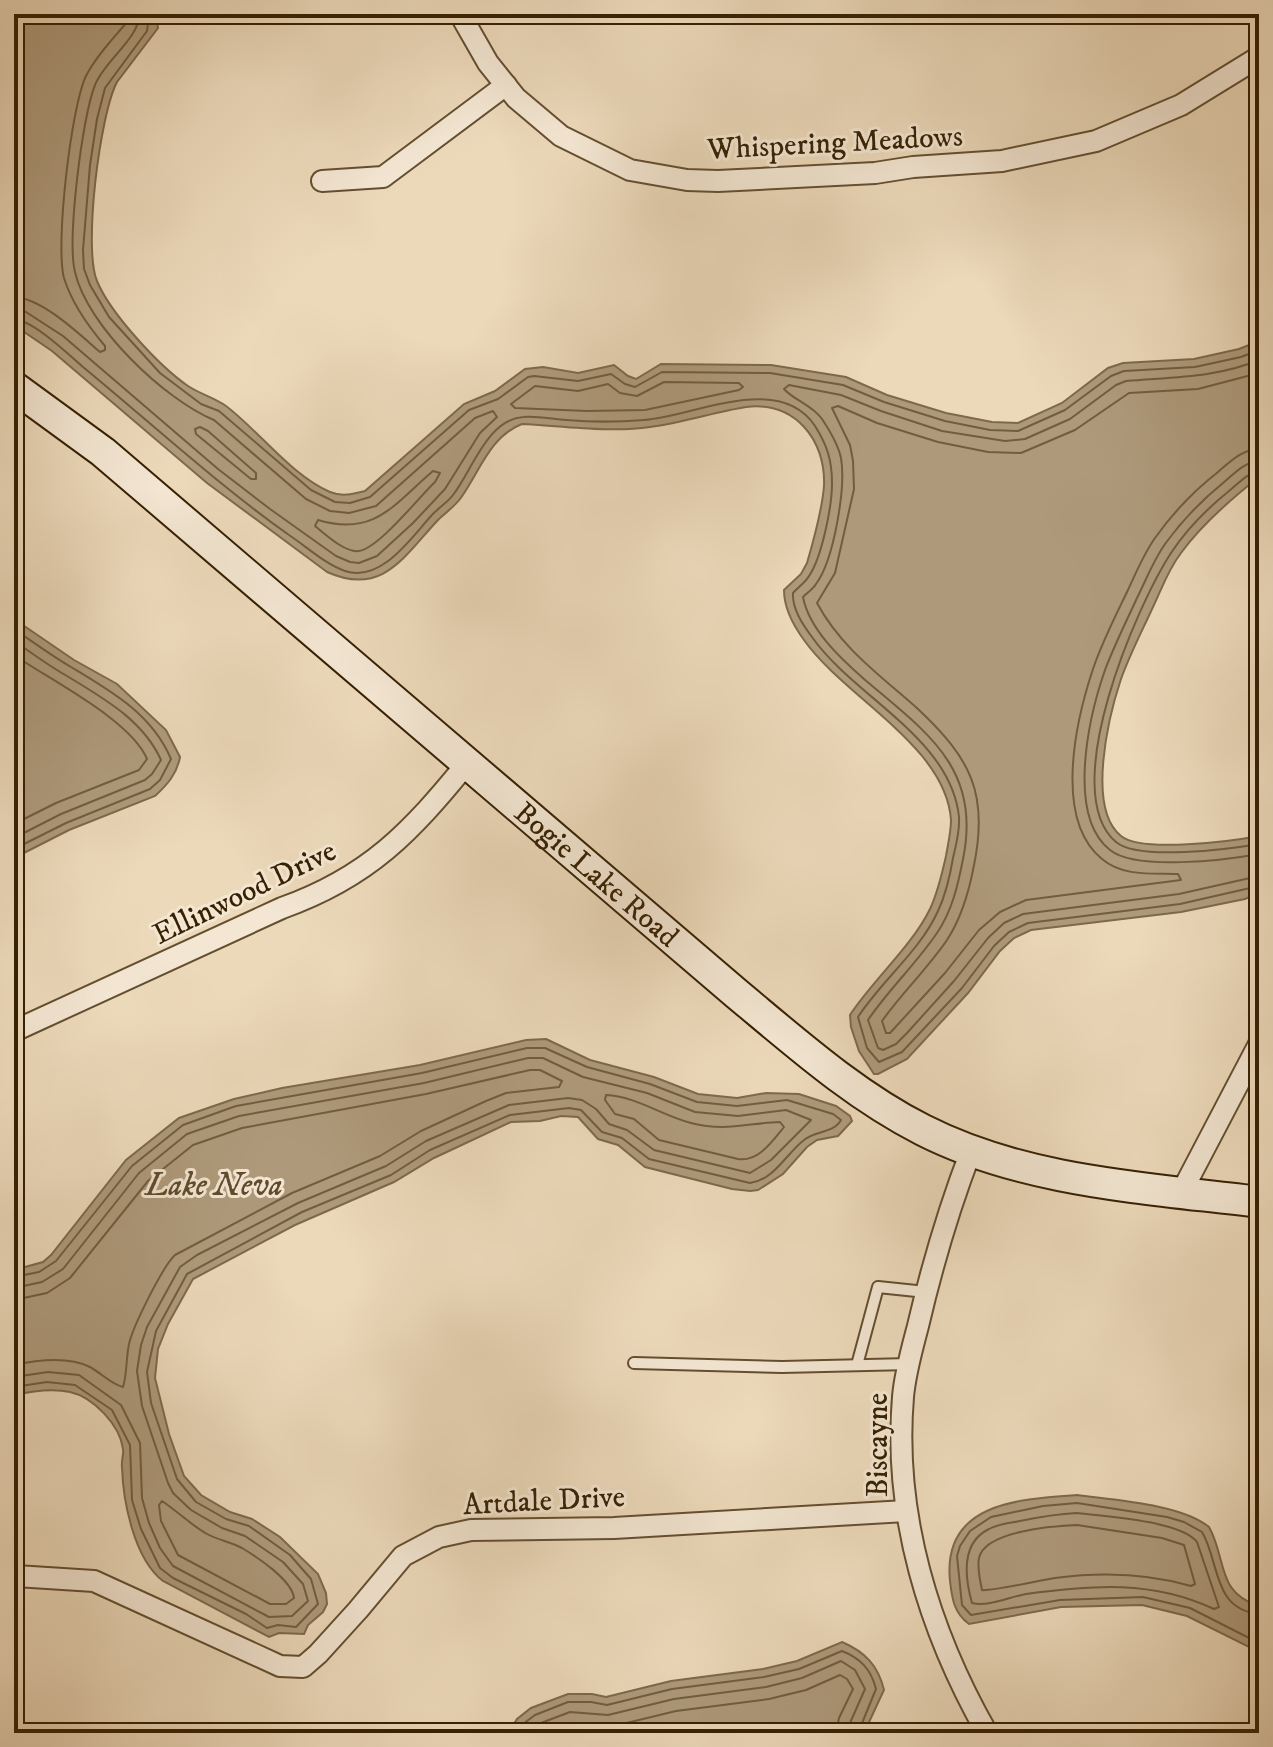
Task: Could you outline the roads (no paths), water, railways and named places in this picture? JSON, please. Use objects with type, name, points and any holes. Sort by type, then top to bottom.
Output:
[{"type":"main road","name":"Bogie Lake Road","points":[[14,387],[103,452],[725,984],[834,1073],[901,1118],[971,1151],[1046,1172],[1259,1202]]},
{"type":"street","name":"Whispering Meadows","points":[[460,14],[488,63],[516,98],[561,136],[630,170],[687,180],[875,173],[1002,161],[1096,141],[1181,105],[1259,57]]},
{"type":"street","points":[[322,181],[383,177],[506,85]]},
{"type":"street","name":"Ellinwood Drive","points":[[14,1031],[282,908],[320,895],[374,862],[396,844],[430,809],[468,762]]},
{"type":"street","points":[[1181,1193],[1259,1044]]},
{"type":"street","name":"Biscayne","points":[[971,1151],[951,1205],[926,1292],[903,1394],[901,1454],[908,1530],[925,1587],[949,1658],[987,1733]]},
{"type":"street","name":"Artdale Drive","points":[[16,1576],[94,1581],[280,1666],[303,1667],[358,1610],[403,1556],[439,1537],[471,1530],[614,1528],[906,1511]]},
{"type":"lane","points":[[857,1365],[878,1287],[926,1292]]},
{"type":"lane","points":[[634,1363],[782,1367],[910,1364]]},
{"type":"water","points":[[14,14],[156,14],[158,28],[117,82],[105,122],[93,212],[93,264],[97,281],[124,323],[163,366],[188,386],[226,406],[302,475],[334,494],[365,491],[464,404],[495,391],[525,369],[543,367],[578,373],[614,365],[636,379],[661,364],[771,365],[846,377],[887,395],[946,413],[992,422],[1018,423],[1062,403],[1108,368],[1123,363],[1194,359],[1259,341],[1259,477],[1189,542],[1169,573],[1121,679],[1106,737],[1102,784],[1110,823],[1121,836],[1132,841],[1167,845],[1259,836],[1259,893],[1245,899],[1181,912],[1031,930],[1014,938],[1000,951],[968,993],[907,1059],[874,1074],[859,1051],[850,1015],[913,936],[930,909],[943,869],[951,820],[945,793],[932,769],[891,724],[822,661],[800,634],[787,610],[784,590],[801,574],[807,563],[824,486],[820,453],[804,427],[779,410],[764,407],[746,407],[635,429],[522,424],[501,437],[458,502],[391,569],[363,579],[327,572],[207,483],[52,351],[14,325]]},
{"type":"water","points":[[14,619],[74,660],[117,684],[166,730],[180,757],[171,779],[155,796],[69,830],[14,858]]},
{"type":"water","name":"Lake Neva","points":[[546,1039],[590,1060],[654,1077],[698,1094],[737,1098],[766,1093],[799,1094],[836,1106],[852,1121],[838,1136],[817,1140],[807,1147],[783,1174],[758,1190],[750,1191],[645,1167],[618,1145],[598,1139],[578,1117],[511,1122],[434,1158],[394,1182],[295,1225],[193,1279],[158,1349],[155,1378],[169,1434],[184,1476],[201,1495],[230,1512],[252,1519],[280,1537],[318,1574],[327,1604],[304,1634],[279,1633],[269,1637],[163,1581],[144,1559],[132,1528],[123,1481],[121,1440],[104,1413],[88,1400],[70,1392],[42,1390],[14,1395],[14,1270],[43,1262],[51,1255],[126,1160],[179,1118],[234,1099],[282,1088],[420,1065],[526,1040]]},
{"type":"water","points":[[1077,1495],[1164,1508],[1197,1519],[1209,1527],[1229,1584],[1245,1600],[1259,1606],[1259,1652],[1187,1616],[1142,1605],[1061,1607],[969,1624],[964,1620],[955,1605],[950,1581],[951,1555],[958,1535],[971,1521],[988,1510],[1031,1499]]},
{"type":"water","points":[[842,1642],[869,1660],[884,1690],[864,1733],[508,1733],[517,1719],[531,1708],[568,1694],[606,1697],[671,1681],[763,1669],[797,1661]]}]
